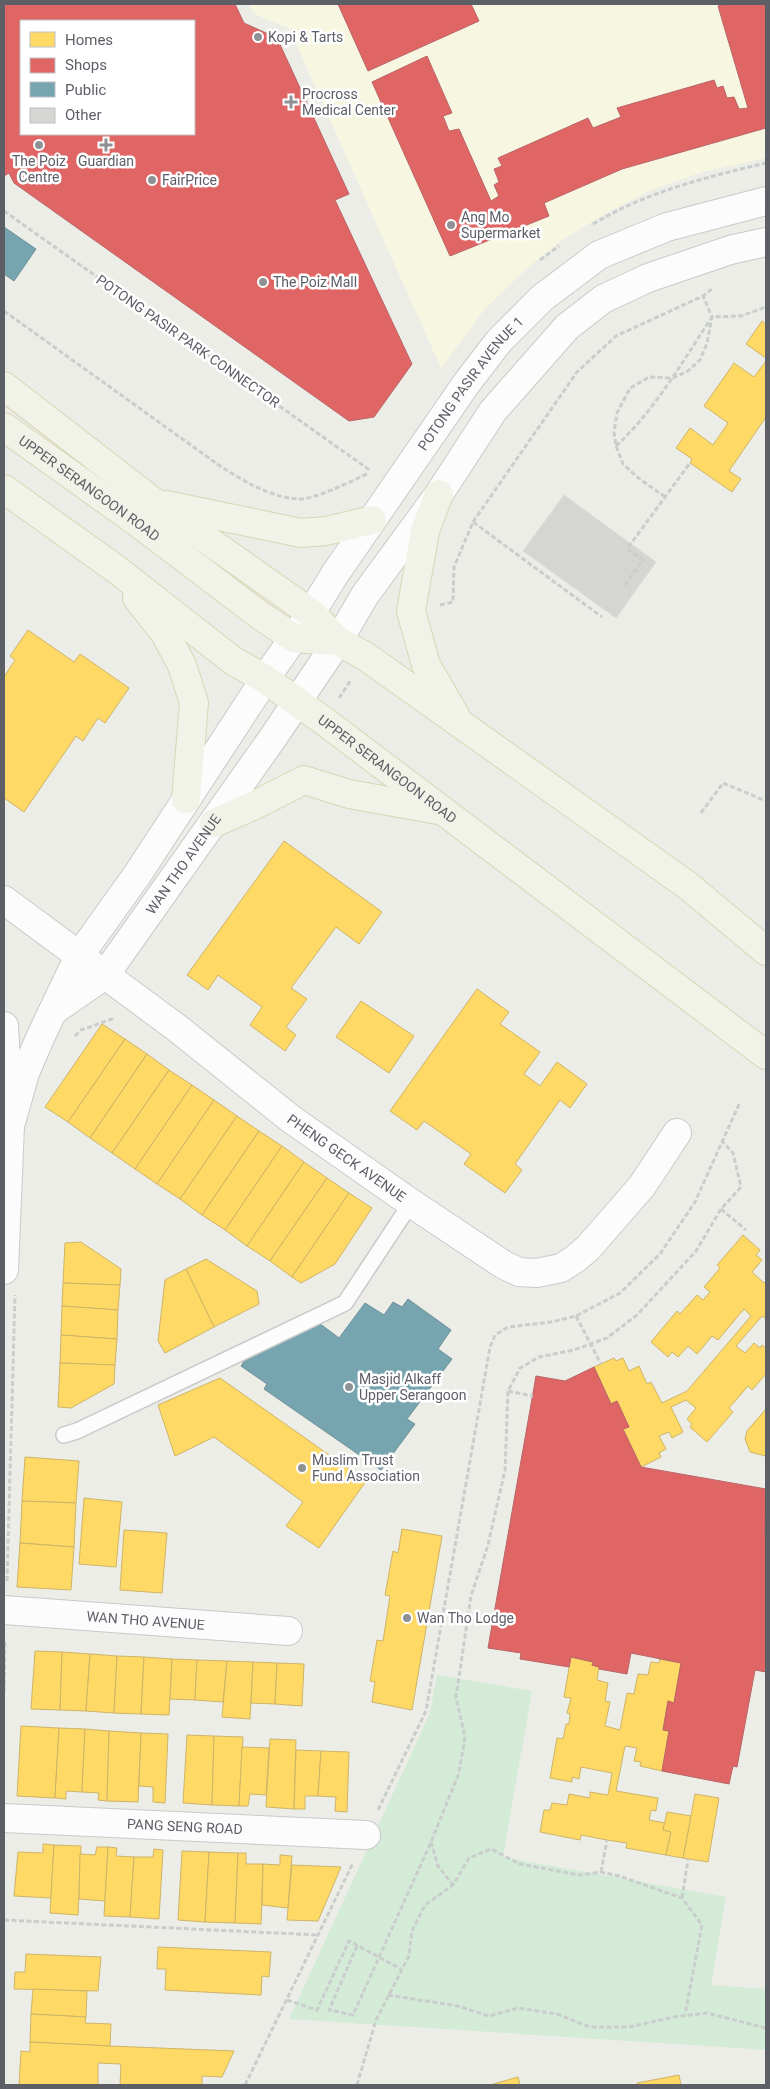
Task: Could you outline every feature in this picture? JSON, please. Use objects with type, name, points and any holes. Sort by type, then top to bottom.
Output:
[{"type":"main road","points":[[4,386],[155,502],[311,613],[338,641]]},
{"type":"main road","name":"UPPER SERANGOON ROAD","points":[[4,427],[129,517],[261,616],[294,638],[338,641],[366,656],[687,885],[766,950]]},
{"type":"main road","name":"UPPER SERANGOON ROAD","points":[[4,489],[116,568],[232,660],[265,679],[324,721],[643,960],[766,1055]]},
{"type":"main road","points":[[439,494],[425,531],[411,611],[426,665],[460,723]]},
{"type":"main road","points":[[155,502],[301,533],[342,528],[372,520]]},
{"type":"main road","points":[[116,568],[164,632],[182,665],[194,703],[186,799]]},
{"type":"main road","points":[[214,823],[304,780],[349,794],[442,811]]},
{"type":"street","name":"POTONG PASIR AVENUE 1","points":[[265,679],[466,384],[499,341],[542,298],[599,255],[667,227],[766,201]]},
{"type":"street","points":[[297,701],[338,641],[365,595],[439,494],[493,412],[540,356],[574,321],[603,299],[648,278],[730,250],[766,242]]},
{"type":"street","points":[[10,1126],[25,1073],[79,956],[137,875],[265,679]]},
{"type":"street","name":"WAN THO AVENUE","points":[[52,1012],[105,974],[214,823],[297,701]]},
{"type":"street","name":"PHENG GECK AVENUE","points":[[4,900],[178,1028],[291,1119],[411,1203],[504,1265],[519,1272],[537,1273],[561,1268],[588,1248],[642,1186],[677,1133]]},
{"type":"street","points":[[4,1026],[10,1126],[10,1280]]},
{"type":"street","name":"WAN THO AVENUE","points":[[5,1610],[288,1631]]},
{"type":"street","name":"PANG SENG ROAD","points":[[4,1818],[366,1835]]},
{"type":"lane","points":[[64,1435],[77,1431],[345,1303],[411,1203]]},
{"type":"path","points":[[615,211],[691,181],[766,162]]},
{"type":"path","name":"POTONG PASIR PARK CONNECTOR","points":[[4,211],[372,471],[328,491],[298,500],[256,489],[4,310]]},
{"type":"path","points":[[453,602],[454,567],[473,522],[577,372],[616,336],[703,296],[716,286]]},
{"type":"path","points":[[665,497],[637,477],[623,464],[616,446],[614,432],[617,413],[630,388],[649,377],[673,378],[688,371],[700,360],[707,343],[712,317],[703,296]]},
{"type":"path","points":[[712,317],[741,316],[766,307]]},
{"type":"path","points":[[616,446],[634,430],[673,378],[712,317]]},
{"type":"path","points":[[625,586],[643,560],[627,549],[690,463]]},
{"type":"path","points":[[473,522],[602,617]]},
{"type":"path","points":[[324,721],[366,656]]},
{"type":"path","points":[[702,813],[723,783],[766,801]]},
{"type":"path","points":[[74,1037],[81,1030],[112,1019],[132,995]]},
{"type":"path","points":[[245,2085],[426,1711],[490,1347],[495,1335],[508,1327],[552,1322],[576,1316],[620,1293],[660,1254],[695,1202],[740,1102]]},
{"type":"path","points":[[358,1946],[329,2010],[352,2015],[431,1842],[459,1773],[465,1737],[456,1697],[471,1596],[488,1545],[505,1470],[508,1391],[520,1368],[533,1360],[574,1350],[607,1338],[637,1315],[696,1251],[721,1209],[741,1187],[733,1153],[722,1141]]},
{"type":"path","points":[[721,1209],[746,1230]]},
{"type":"path","points":[[4,1692],[10,1280]]},
{"type":"path","points":[[576,1316],[601,1364]]},
{"type":"path","points":[[508,1391],[533,1396]]},
{"type":"path","points":[[601,1872],[607,1840]]},
{"type":"path","points":[[431,1842],[438,1866],[454,1885]]},
{"type":"path","points":[[357,2085],[376,2020],[409,1956],[412,1931],[424,1905],[454,1885],[469,1858],[491,1850],[520,1864],[579,1875],[601,1872],[619,1876],[682,1898],[702,1925],[686,2015]]},
{"type":"path","points":[[682,1898],[688,1859]]},
{"type":"path","points":[[4,1920],[318,1936]]},
{"type":"path","points":[[287,2000],[317,2010],[349,1941],[402,1969]]},
{"type":"path","points":[[388,1996],[458,2006],[490,2016],[518,2008],[557,2014],[590,2027],[629,2027],[686,2015],[707,2013],[766,2028]]},
{"type":"shaded area","points":[[249,4],[766,4],[766,158],[702,172],[651,190],[608,212],[562,240],[525,270],[484,310],[441,368],[289,28],[254,14]]},
{"type":"shaded area","points":[[437,1675],[532,1691],[503,1857],[726,1897],[711,1985],[766,1989],[766,2050],[289,2019],[430,1713]]},
{"type":"building: Homes","points":[[4,4],[26,4],[34,20],[20,20],[20,72],[11,76],[4,59]]},
{"type":"building: Homes","points":[[174,4],[192,4],[206,34],[195,40],[195,20],[124,20],[153,7],[156,12]]},
{"type":"building: Homes","points":[[253,57],[275,105],[286,100],[309,150],[298,155],[318,199],[278,217],[256,168],[240,175],[221,132],[236,125],[214,74]]},
{"type":"building: Homes","points":[[195,58],[206,84],[195,90]]},
{"type":"building: Homes","points":[[69,135],[97,135],[74,145]]},
{"type":"building: Homes","points":[[291,217],[323,239],[310,257],[321,266],[333,249],[368,274],[302,367],[268,343],[282,323],[270,314],[256,334],[224,311]]},
{"type":"building: Homes","points":[[762,321],[766,324],[766,358],[746,344]]},
{"type":"building: Homes","points":[[766,361],[766,417],[729,471],[741,479],[732,492],[690,463],[692,459],[676,448],[690,428],[713,445],[728,423],[704,406],[734,363],[754,377]]},
{"type":"building: Homes","points":[[28,630],[74,662],[80,654],[129,688],[105,723],[98,718],[83,741],[76,736],[24,812],[4,798],[4,677],[15,660],[10,656]]},
{"type":"building: Homes","points":[[284,841],[382,912],[359,944],[336,927],[291,988],[307,999],[286,1027],[296,1035],[285,1051],[250,1025],[262,1007],[218,975],[208,990],[187,975]]},
{"type":"building: Homes","points":[[477,989],[509,1012],[500,1024],[540,1052],[524,1074],[540,1086],[557,1062],[587,1084],[570,1108],[560,1100],[515,1164],[522,1170],[505,1193],[464,1164],[471,1154],[424,1121],[417,1130],[390,1111]]},
{"type":"building: Homes","points":[[361,1001],[414,1036],[389,1073],[336,1037]]},
{"type":"building: Homes","points":[[102,1024],[125,1039],[68,1122],[45,1107]]},
{"type":"building: Homes","points":[[125,1039],[147,1054],[90,1138],[68,1122]]},
{"type":"building: Homes","points":[[147,1054],[169,1070],[112,1153],[90,1138]]},
{"type":"building: Homes","points":[[169,1070],[192,1085],[135,1169],[112,1153]]},
{"type":"building: Homes","points":[[192,1085],[214,1100],[157,1184],[135,1169]]},
{"type":"building: Homes","points":[[214,1100],[237,1116],[180,1199],[157,1184]]},
{"type":"building: Homes","points":[[237,1116],[259,1131],[202,1215],[180,1199]]},
{"type":"building: Homes","points":[[259,1131],[282,1146],[225,1230],[202,1215]]},
{"type":"building: Homes","points":[[282,1146],[304,1162],[247,1246],[225,1230]]},
{"type":"building: Homes","points":[[304,1162],[327,1178],[270,1261],[247,1246]]},
{"type":"building: Homes","points":[[327,1178],[349,1193],[292,1277],[270,1261]]},
{"type":"building: Homes","points":[[349,1193],[372,1208],[335,1264],[301,1283],[292,1277]]},
{"type":"building: Homes","points":[[743,1235],[760,1250],[756,1255],[762,1260],[752,1272],[764,1283],[766,1281],[766,1319],[762,1316],[736,1346],[745,1353],[754,1343],[760,1348],[762,1345],[766,1348],[766,1374],[752,1390],[748,1386],[729,1408],[733,1412],[707,1442],[690,1427],[692,1424],[687,1419],[696,1408],[686,1400],[671,1407],[683,1432],[672,1438],[669,1432],[659,1436],[666,1449],[659,1453],[661,1457],[641,1467],[623,1429],[629,1427],[617,1401],[611,1404],[594,1367],[614,1358],[616,1361],[623,1358],[629,1371],[639,1366],[647,1384],[651,1382],[662,1403],[687,1391],[751,1316],[744,1309],[718,1340],[712,1336],[697,1354],[688,1346],[678,1357],[672,1352],[668,1357],[651,1342],[677,1311],[680,1314],[697,1295],[703,1300],[710,1292],[704,1287],[720,1268],[717,1265]]},
{"type":"building: Homes","points":[[81,1242],[121,1269],[120,1285],[63,1283],[65,1243]]},
{"type":"building: Homes","points":[[206,1259],[257,1291],[259,1304],[214,1327],[186,1269]]},
{"type":"building: Homes","points":[[186,1269],[214,1327],[165,1353],[158,1341],[165,1280]]},
{"type":"building: Homes","points":[[63,1283],[120,1285],[118,1310],[62,1306]]},
{"type":"building: Homes","points":[[62,1306],[118,1310],[117,1339],[61,1335]]},
{"type":"building: Homes","points":[[61,1335],[117,1339],[115,1365],[60,1363]]},
{"type":"building: Homes","points":[[60,1363],[115,1365],[114,1384],[71,1408],[58,1407]]},
{"type":"building: Homes","name":"Muslim Trust Fund Association","points":[[220,1378],[366,1481],[319,1548],[286,1526],[303,1502],[214,1437],[175,1456],[158,1405]]},
{"type":"building: Homes","points":[[766,1409],[766,1456],[750,1452],[745,1439],[747,1431]]},
{"type":"building: Homes","points":[[25,1457],[79,1461],[76,1503],[22,1501]]},
{"type":"building: Homes","points":[[84,1498],[122,1502],[116,1567],[79,1564]]},
{"type":"building: Homes","points":[[22,1501],[76,1503],[74,1547],[20,1543]]},
{"type":"building: Homes","name":"Wan Tho Lodge","points":[[402,1529],[442,1536],[412,1710],[372,1702],[375,1682],[370,1681],[377,1640],[383,1641],[390,1596],[385,1595],[393,1551],[398,1553]]},
{"type":"building: Homes","points":[[124,1530],[167,1533],[162,1593],[120,1590]]},
{"type":"building: Homes","points":[[20,1543],[74,1547],[71,1590],[17,1587]]},
{"type":"building: Homes","points":[[35,1651],[62,1652],[60,1710],[31,1709]]},
{"type":"building: Homes","points":[[62,1652],[90,1654],[86,1711],[60,1710]]},
{"type":"building: Homes","points":[[90,1654],[117,1656],[114,1713],[86,1711]]},
{"type":"building: Homes","points":[[117,1656],[144,1657],[141,1714],[114,1713]]},
{"type":"building: Homes","points":[[144,1657],[172,1659],[169,1715],[141,1714]]},
{"type":"building: Homes","points":[[571,1657],[593,1662],[592,1665],[599,1667],[597,1680],[608,1683],[605,1701],[610,1702],[605,1726],[620,1730],[627,1693],[634,1694],[638,1674],[648,1675],[651,1662],[659,1663],[660,1659],[681,1663],[674,1703],[668,1701],[663,1730],[669,1731],[662,1771],[640,1766],[641,1762],[634,1761],[637,1748],[625,1746],[616,1791],[658,1798],[656,1811],[651,1810],[649,1820],[665,1823],[663,1830],[671,1832],[666,1855],[626,1848],[627,1843],[581,1835],[580,1840],[540,1832],[544,1810],[550,1810],[552,1803],[567,1805],[569,1794],[590,1798],[590,1792],[608,1795],[612,1773],[581,1767],[579,1779],[572,1777],[572,1782],[550,1778],[557,1738],[563,1739],[566,1724],[569,1724],[570,1714],[567,1713],[571,1698],[564,1697]]},
{"type":"building: Homes","points":[[172,1659],[197,1660],[195,1700],[170,1699]]},
{"type":"building: Homes","points":[[197,1660],[227,1661],[223,1702],[195,1700]]},
{"type":"building: Homes","points":[[227,1661],[253,1662],[250,1719],[222,1717]]},
{"type":"building: Homes","points":[[253,1662],[277,1663],[275,1704],[251,1703]]},
{"type":"building: Homes","points":[[277,1663],[304,1664],[302,1706],[275,1704]]},
{"type":"building: Homes","points":[[21,1726],[59,1728],[55,1798],[17,1796]]},
{"type":"building: Homes","points":[[59,1728],[85,1729],[82,1792],[66,1791],[66,1799],[55,1798]]},
{"type":"building: Homes","points":[[85,1729],[109,1731],[107,1801],[98,1800],[99,1793],[82,1792]]},
{"type":"building: Homes","points":[[109,1731],[141,1733],[138,1802],[107,1801]]},
{"type":"building: Homes","points":[[141,1733],[168,1734],[165,1803],[153,1802],[153,1787],[139,1786]]},
{"type":"building: Homes","points":[[187,1735],[214,1736],[212,1805],[183,1803]]},
{"type":"building: Homes","points":[[214,1736],[243,1737],[239,1806],[212,1805]]},
{"type":"building: Homes","points":[[270,1739],[296,1740],[294,1809],[266,1807]]},
{"type":"building: Homes","points":[[242,1747],[269,1748],[266,1795],[250,1794],[248,1806],[239,1806]]},
{"type":"building: Homes","points":[[296,1750],[321,1751],[318,1796],[305,1796],[305,1809],[294,1809]]},
{"type":"building: Homes","points":[[321,1751],[349,1752],[347,1812],[335,1811],[336,1797],[318,1796]]},
{"type":"building: Homes","points":[[695,1794],[719,1798],[708,1862],[683,1858]]},
{"type":"building: Homes","points":[[667,1812],[691,1816],[683,1858],[666,1855],[671,1832],[663,1830]]},
{"type":"building: Homes","points":[[43,1844],[54,1845],[51,1898],[14,1896],[18,1852],[43,1853]]},
{"type":"building: Homes","points":[[54,1845],[81,1846],[78,1915],[50,1913]]},
{"type":"building: Homes","points":[[97,1847],[108,1847],[105,1901],[79,1899],[80,1854],[95,1855]]},
{"type":"building: Homes","points":[[108,1847],[117,1848],[116,1856],[134,1857],[130,1917],[104,1916]]},
{"type":"building: Homes","points":[[154,1849],[163,1850],[159,1919],[130,1917],[134,1857],[153,1857]]},
{"type":"building: Homes","points":[[182,1851],[209,1852],[205,1922],[178,1920]]},
{"type":"building: Homes","points":[[209,1852],[238,1853],[235,1923],[205,1922]]},
{"type":"building: Homes","points":[[238,1853],[246,1853],[246,1864],[263,1864],[261,1924],[235,1923]]},
{"type":"building: Homes","points":[[280,1855],[292,1856],[288,1908],[262,1905],[263,1864],[280,1865]]},
{"type":"building: Homes","points":[[292,1865],[341,1867],[318,1921],[287,1920]]},
{"type":"building: Homes","points":[[158,1947],[271,1952],[269,1977],[262,1976],[261,1995],[165,1990],[166,1969],[157,1969]]},
{"type":"building: Homes","points":[[26,1954],[101,1957],[98,1991],[14,1989],[15,1972],[25,1972]]},
{"type":"building: Homes","points":[[33,1989],[87,1991],[86,2017],[31,2014]]},
{"type":"building: Homes","points":[[31,2014],[86,2017],[85,2023],[111,2024],[110,2046],[30,2042]]},
{"type":"building: Homes","points":[[30,2042],[234,2051],[222,2077],[202,2076],[202,2085],[120,2085],[121,2064],[98,2063],[98,2085],[19,2085],[21,2051],[30,2052]]},
{"type":"building: Homes","points":[[679,2075],[681,2085],[638,2085],[637,2083]]},
{"type":"building: Homes","points":[[518,2077],[520,2085],[490,2085]]},
{"type":"building: Shops","name":"The Poiz Mall","points":[[4,4],[235,4],[244,23],[277,38],[349,194],[335,200],[412,364],[374,417],[349,421],[14,183],[9,173],[4,176]]},
{"type":"building: Shops","points":[[338,4],[471,4],[479,21],[368,71]]},
{"type":"building: Shops","points":[[727,4],[766,4],[766,128],[622,169],[544,203],[549,216],[450,256],[372,82],[427,56],[452,113],[443,116],[449,131],[459,129],[491,201],[499,196],[494,185],[499,182],[494,169],[502,166],[498,158],[588,118],[593,128],[621,117],[617,108],[714,80],[717,88],[723,86],[727,98],[734,97],[739,109],[748,108],[718,6]]},
{"type":"building: Shops","points":[[594,1367],[611,1404],[617,1401],[629,1427],[623,1429],[641,1467],[766,1489],[766,1672],[755,1670],[737,1767],[733,1766],[729,1784],[662,1771],[669,1731],[663,1730],[668,1701],[674,1703],[681,1663],[631,1653],[627,1674],[599,1669],[599,1667],[592,1665],[593,1662],[571,1657],[569,1667],[520,1659],[521,1653],[488,1648],[536,1376],[565,1381]]},
{"type":"building: Public","points":[[4,227],[36,249],[14,281],[4,274]]},
{"type":"building: Public","name":"Masjid Alkaff Upper Serangoon","points":[[408,1299],[451,1330],[438,1349],[452,1359],[407,1419],[415,1424],[381,1470],[264,1389],[267,1384],[241,1366],[246,1358],[319,1323],[339,1338],[365,1303],[384,1315],[393,1302],[402,1307]]},
{"type":"building: Other","points":[[564,495],[656,562],[616,618],[523,551]]},
{"type":"place","name":"Kopi & Tarts","points":[[258,37]]},
{"type":"place","name":"Procross Medical Center","points":[[291,102]]},
{"type":"place","name":"The Poiz Centre","points":[[39,145]]},
{"type":"place","name":"Guardian","points":[[106,145]]},
{"type":"place","name":"FairPrice","points":[[152,180]]},
{"type":"place","name":"Ang Mo Supermarket","points":[[451,225]]},
{"type":"place","name":"The Poiz Mall","points":[[263,282]]},
{"type":"place","name":"Masjid Alkaff Upper Serangoon","points":[[349,1387]]},
{"type":"place","name":"Muslim Trust Fund Association","points":[[302,1468]]},
{"type":"place","name":"Wan Tho Lodge","points":[[407,1618]]}]
